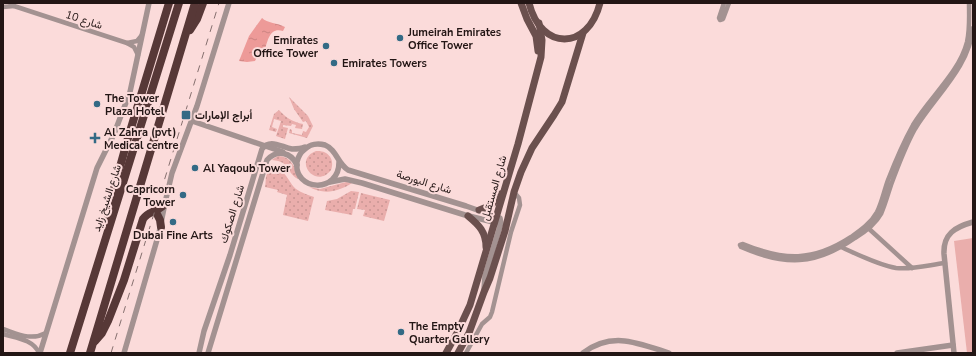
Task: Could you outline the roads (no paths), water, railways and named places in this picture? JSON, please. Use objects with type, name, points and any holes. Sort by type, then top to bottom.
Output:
[{"type":"highway","points":[[107,234],[113,192],[169,3]]},
{"type":"highway","name":"شارع الشيخ زايد","points":[[70,353],[179,3]]},
{"type":"highway","points":[[90,353],[195,3]]},
{"type":"highway","points":[[186,33],[197,19],[203,3]]},
{"type":"highway","points":[[93,343],[102,333],[108,322],[124,280],[142,222],[147,214],[161,208],[165,203]]},
{"type":"highway","points":[[155,210],[159,216],[161,227]]},
{"type":"main road","points":[[521,3],[537,40],[538,48],[535,79]]},
{"type":"main road","points":[[529,3],[533,14],[546,33],[557,38],[570,39],[583,33]]},
{"type":"main road","name":"شارع المستقبل","points":[[446,353],[470,304],[486,251],[514,192],[529,155],[562,102],[583,33],[594,19],[600,3]]},
{"type":"main road","name":"شارع المستقبل","points":[[458,353],[469,333],[492,272],[504,188],[542,51],[542,40],[539,24]]},
{"type":"main road","points":[[479,210],[494,204],[504,188]]},
{"type":"main road","points":[[468,216],[482,229],[486,238],[486,251]]},
{"type":"main road","points":[[460,313],[470,304]]},
{"type":"street","points":[[39,353],[94,176],[100,160],[116,128],[130,92],[149,3]]},
{"type":"street","points":[[124,353],[161,227],[165,203],[176,163],[192,121],[229,3]]},
{"type":"street","points":[[724,3],[719,18],[720,20],[723,19],[729,3]]},
{"type":"street","points":[[877,217],[892,169],[908,134],[918,116],[962,56],[968,35],[969,3]]},
{"type":"street","name":"شارع 10","points":[[3,7],[12,4],[127,43]]},
{"type":"street","points":[[868,227],[836,245],[818,253],[790,257],[770,254],[743,244],[740,248],[765,256],[788,260],[803,260],[818,257],[841,248],[868,227],[883,209],[898,166],[909,141],[922,119],[964,60],[970,44],[973,28]]},
{"type":"street","points":[[127,43],[137,41],[142,35]]},
{"type":"street","points":[[127,43],[135,50],[138,57]]},
{"type":"street","points":[[192,121],[265,145],[284,153],[293,158],[300,176],[307,183],[312,185],[321,186],[330,182],[338,173],[339,161],[334,152],[326,145],[316,144],[295,149],[274,143],[265,145]]},
{"type":"street","points":[[253,141],[258,148],[260,156]]},
{"type":"street","name":"شارع الصكوك","points":[[199,353],[204,331],[230,254],[260,156],[265,145]]},
{"type":"street","points":[[297,166],[300,155],[308,147]]},
{"type":"street","name":"شارع الصكوك","points":[[208,352],[215,334],[266,164],[272,155],[284,153]]},
{"type":"street","name":"شارع البورصة","points":[[339,161],[345,168],[351,171],[479,210],[500,221]]},
{"type":"street","name":"شارع البورصة","points":[[330,182],[345,179],[468,216],[500,221]]},
{"type":"street","points":[[466,353],[482,324],[490,317],[492,312],[511,232],[520,205],[519,198],[514,192]]},
{"type":"street","points":[[954,353],[944,245],[948,236],[958,227],[973,222]]},
{"type":"street","points":[[868,227],[912,268]]},
{"type":"street","points":[[836,245],[886,266],[898,268],[912,268],[945,263]]},
{"type":"street","points":[[216,297],[209,324],[210,326],[213,326],[220,316]]},
{"type":"street","points":[[3,329],[31,337],[46,334]]},
{"type":"street","points":[[3,334],[30,342],[36,347],[39,353]]},
{"type":"street","points":[[202,341],[206,335],[210,336],[208,352]]},
{"type":"street","points":[[583,353],[601,343],[622,340],[638,343],[669,353]]},
{"type":"street","points":[[898,353],[953,345]]},
{"type":"water","points":[[262,18],[285,27],[283,31],[275,31],[270,35],[265,49],[261,48],[255,61],[239,61],[249,36]]},
{"type":"railway","points":[[111,353],[219,3]]},
{"type":"place","name":"Jumeirah Emirates Office Tower","points":[[400,38]]},
{"type":"place","name":"Emirates Office Tower","points":[[326,46]]},
{"type":"place","name":"Emirates Towers","points":[[334,63]]},
{"type":"place","name":"The Tower Plaza Hotel","points":[[97,104]]},
{"type":"place","name":"أبراج الإمارات","points":[[186,115]]},
{"type":"place","name":"Al Zahra (pvt) Medical centre","points":[[95,138]]},
{"type":"place","name":"Al Yaqoub Tower","points":[[195,168]]},
{"type":"place","name":"Capricorn Tower","points":[[183,195]]},
{"type":"place","name":"Dubai Fine Arts","points":[[173,222]]},
{"type":"place","name":"The Empty Quarter Gallery","points":[[401,332]]}]
